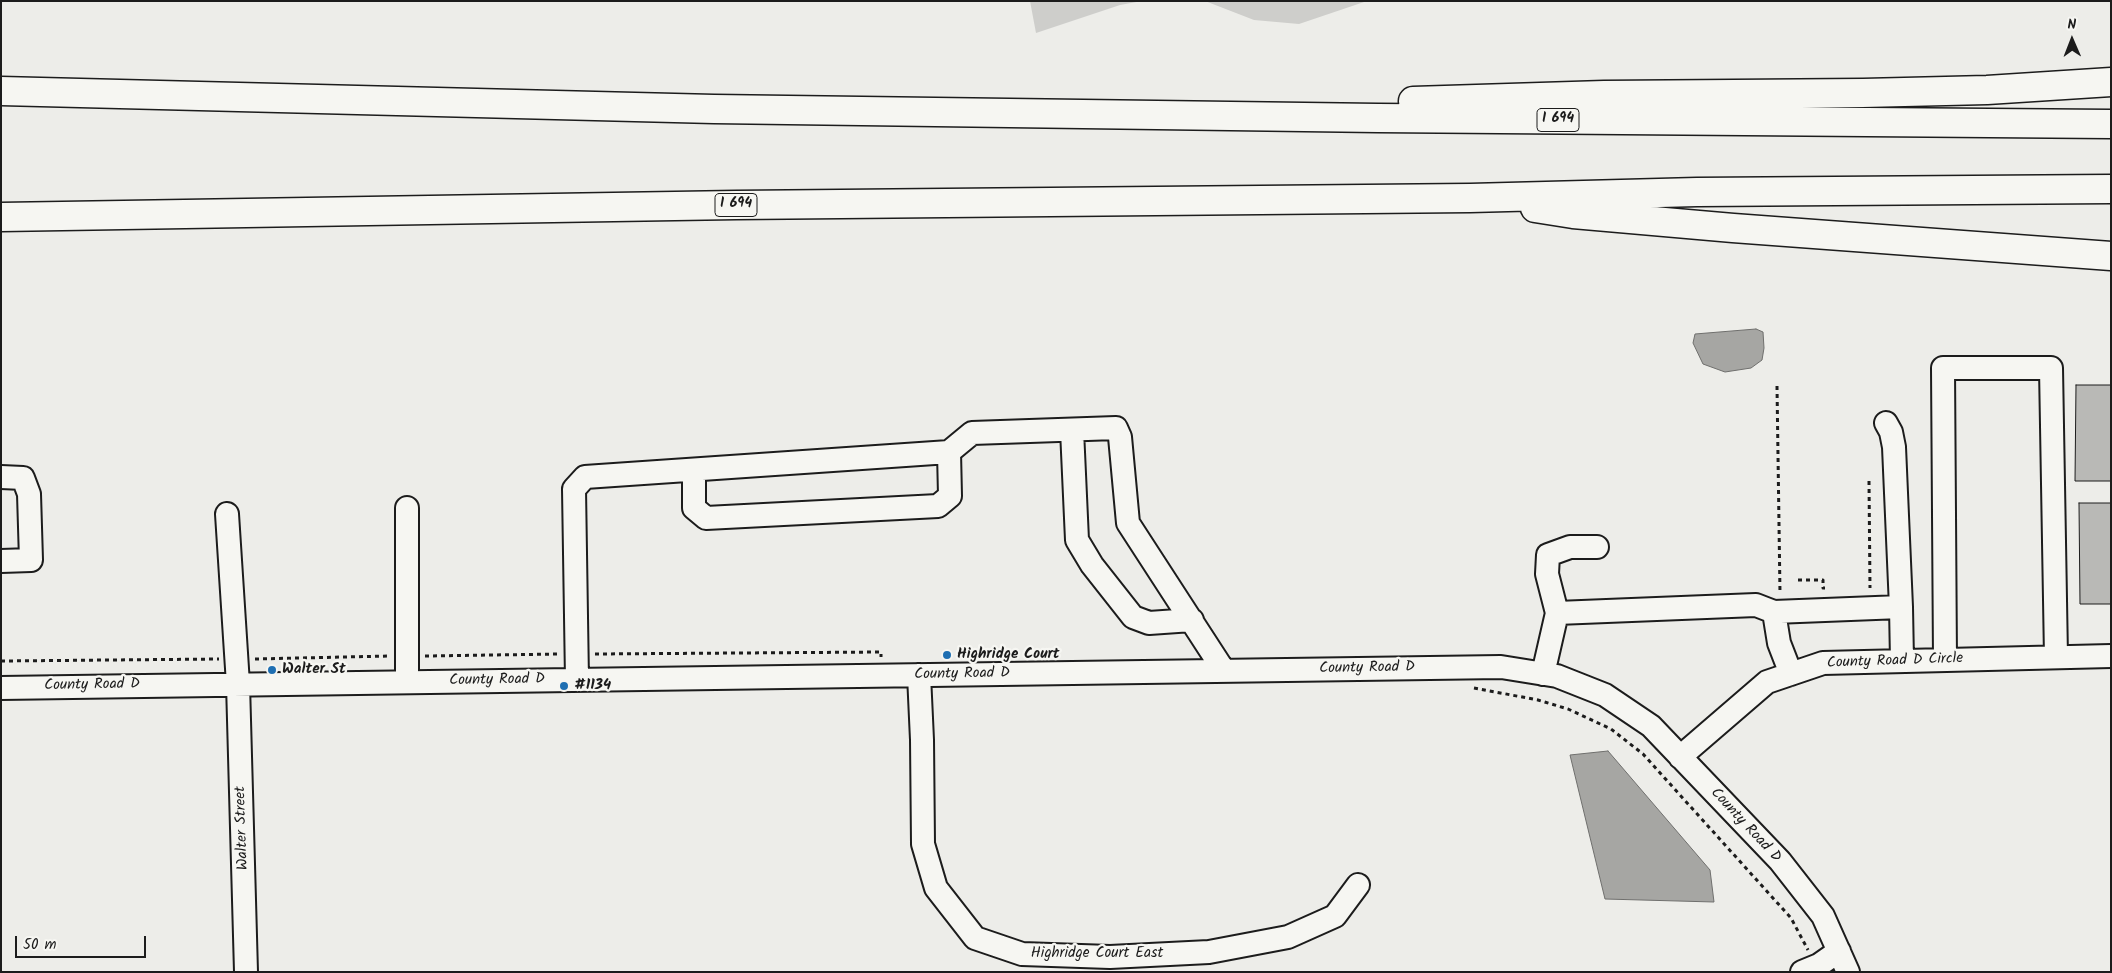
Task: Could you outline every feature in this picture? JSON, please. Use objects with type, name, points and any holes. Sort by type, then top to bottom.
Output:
[{"type":"highway","points":[[1004,113],[1604,95],[1986,90],[2111,82]]},
{"type":"highway","name":"I 694","points":[[1,91],[714,109],[2111,124]]},
{"type":"highway","name":"I 694","points":[[1,217],[716,206],[1470,198],[1697,192],[2111,189]]},
{"type":"highway","points":[[1470,198],[1573,214],[1733,228],[2111,256]]},
{"type":"street","points":[[1945,660],[1943,368],[2051,368],[2056,657]]},
{"type":"street","points":[[1886,424],[1891,432],[1894,447],[1902,661]]},
{"type":"street","points":[[576,680],[574,489],[585,477],[949,452],[972,433],[1116,428],[1120,437],[1128,523],[1224,671]]},
{"type":"street","points":[[1072,430],[1077,540],[1087,556],[1133,617],[1149,623],[1192,620]]},
{"type":"street","points":[[694,470],[694,508],[706,518],[938,506],[950,496],[949,452]]},
{"type":"street","points":[[1,477],[23,478],[29,494],[31,560],[1,562]]},
{"type":"street","points":[[407,508],[407,682]]},
{"type":"street","name":"Walter Street","points":[[227,514],[238,684],[246,972]]},
{"type":"street","points":[[1543,674],[1557,613],[1547,574],[1548,555],[1570,547],[1597,547]]},
{"type":"street","points":[[1557,613],[1756,605],[1777,612],[1901,608]]},
{"type":"street","points":[[1777,612],[1779,643],[1791,674]]},
{"type":"street","name":"County Road D Circle","points":[[1680,757],[1767,682],[1822,663],[2111,656]]},
{"type":"street","name":"County Road D","points":[[1,688],[1501,667],[1557,676],[1605,695],[1650,726],[1780,861],[1823,916],[1848,972]]},
{"type":"street","name":"Highridge Court East","points":[[919,675],[923,844],[936,888],[975,938],[1022,954],[1110,957],[1209,952],[1288,938],[1334,916],[1358,885]]},
{"type":"street","points":[[1808,969],[1819,965],[1838,951]]},
{"type":"path","points":[[1777,386],[1777,612]]},
{"type":"path","points":[[1869,481],[1870,589]]},
{"type":"path","points":[[1798,580],[1823,580],[1823,588],[1832,588]]},
{"type":"path","points":[[1860,589],[1875,589]]},
{"type":"path","points":[[1468,688],[1538,700],[1568,709],[1611,730],[1643,754],[1791,918],[1808,969]]},
{"type":"shaded area","points":[[1030,1],[1142,1],[1120,5],[1036,33]]},
{"type":"shaded area","points":[[1205,1],[1367,1],[1299,24],[1254,20]]},
{"type":"shaded area","points":[[1756,329],[1763,332],[1764,348],[1762,360],[1751,368],[1725,372],[1703,364],[1693,343],[1695,334]]},
{"type":"shaded area","points":[[1608,751],[1710,870],[1714,902],[1605,899],[1570,755]]},
{"type":"building","points":[[2076,385],[2111,385],[2111,481],[2075,481]]},
{"type":"building","points":[[2079,503],[2111,503],[2111,604],[2080,604]]},
{"type":"place","name":"Highridge Court","points":[[947,655]]},
{"type":"place","name":"Walter St","points":[[272,670]]},
{"type":"place","name":"#1134","points":[[564,686]]}]
